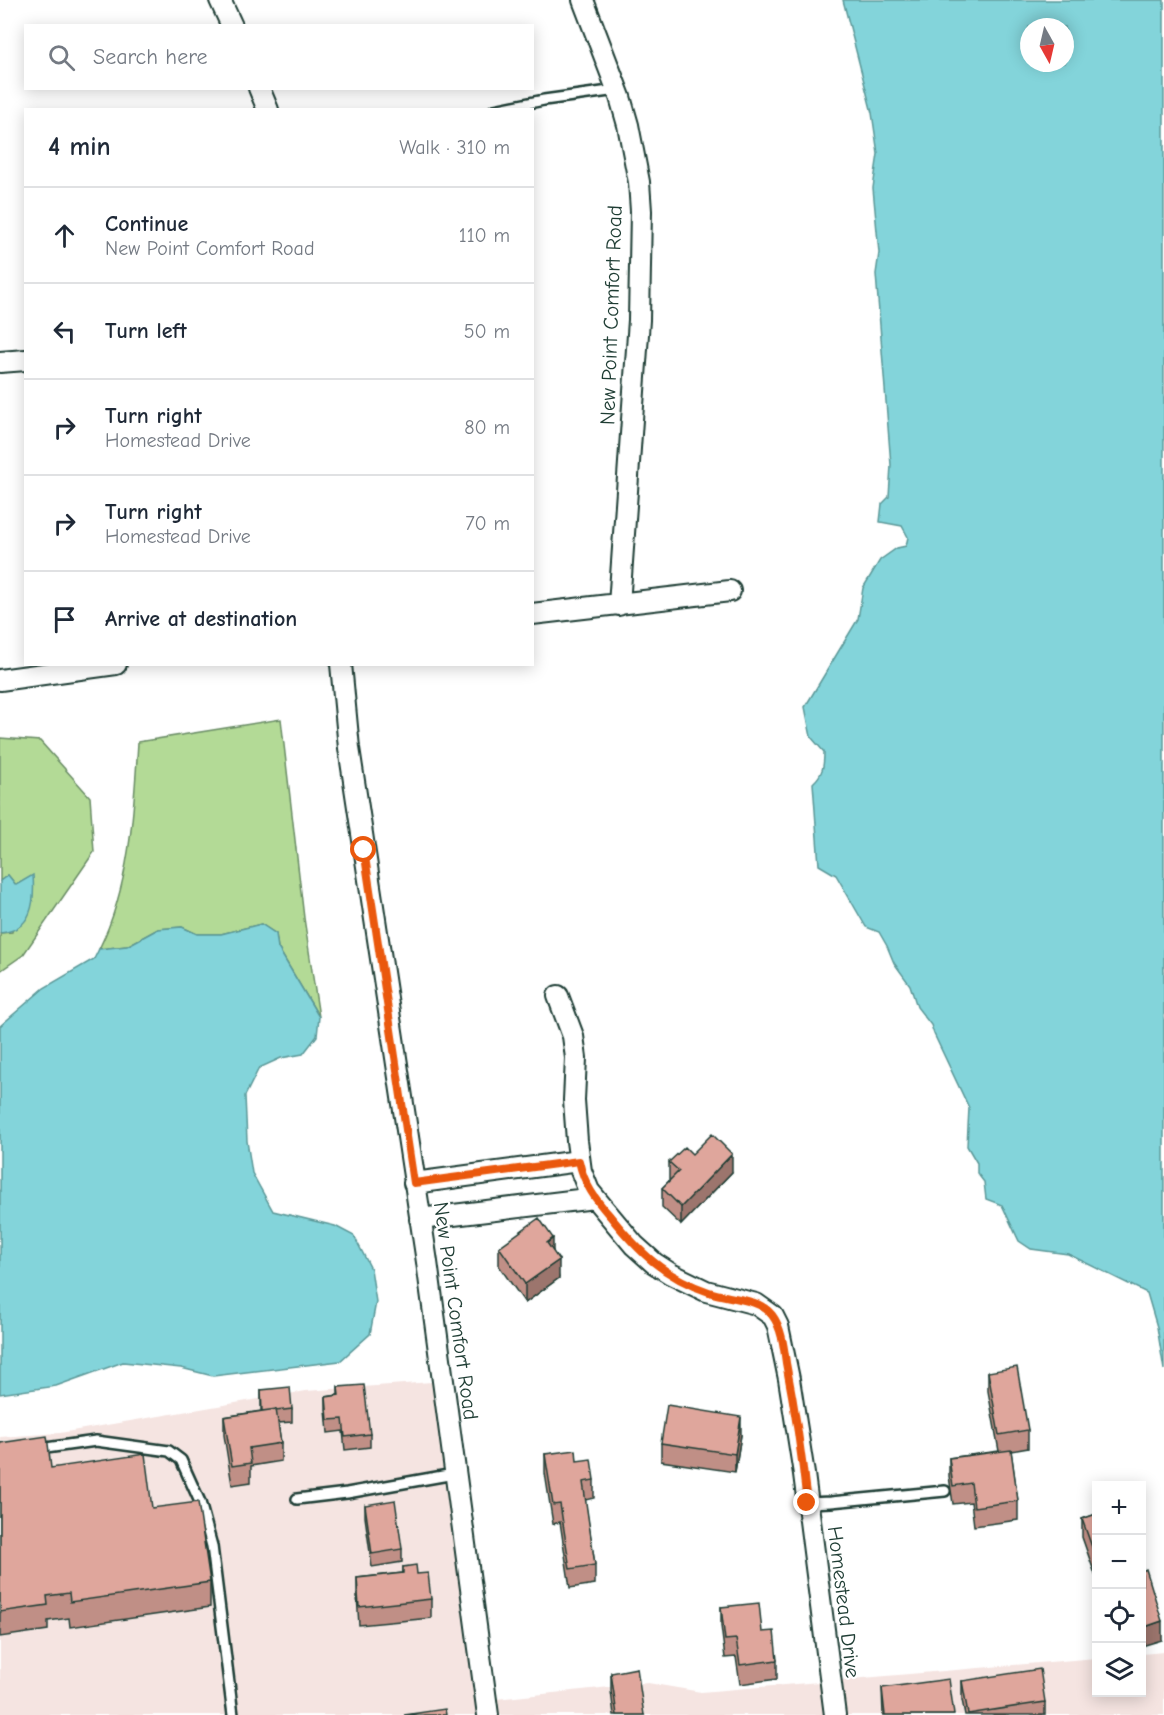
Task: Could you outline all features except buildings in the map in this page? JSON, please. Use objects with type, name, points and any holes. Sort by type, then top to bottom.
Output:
[{"type":"street","points":[[220,0],[231,24]]},
{"type":"street","name":"New Point Comfort Road","points":[[582,0],[628,125],[639,182],[642,240],[639,320],[619,605]]},
{"type":"street","points":[[260,90],[267,108]]},
{"type":"street","points":[[0,362],[24,360]]},
{"type":"street","points":[[534,614],[730,591]]},
{"type":"street","points":[[0,680],[102,666]]},
{"type":"street","name":"New Point Comfort Road","points":[[340,666],[349,748],[420,1219],[488,1715]]},
{"type":"street","name":"Homestead Drive","points":[[558,996],[575,1047],[574,1117],[579,1161],[585,1181],[595,1198],[634,1245],[654,1263],[688,1283],[723,1297],[756,1304],[773,1316],[782,1340],[789,1379],[835,1715]]},
{"type":"street","points":[[414,1183],[579,1161]]},
{"type":"street","points":[[420,1219],[595,1198]]},
{"type":"lane","points":[[504,108],[617,90]]},
{"type":"lane","points":[[32,1449],[96,1441],[169,1451],[180,1460],[201,1502],[212,1546],[233,1715]]},
{"type":"lane","points":[[297,1499],[347,1493],[454,1474]]},
{"type":"lane","points":[[807,1503],[945,1491]]},
{"type":"shaded area","points":[[432,1382],[477,1715],[0,1715],[0,1437],[60,1433],[306,1391]]},
{"type":"shaded area","points":[[1164,1652],[1164,1715],[845,1715],[840,1680],[1092,1658],[1092,1697],[1146,1697],[1146,1654]]},
{"type":"shaded area","points":[[819,1682],[824,1715],[499,1715],[496,1699],[648,1683],[701,1692]]},
{"type":"green space","points":[[281,719],[304,918],[319,1017],[278,948],[276,934],[261,924],[221,934],[197,934],[182,927],[158,929],[127,946],[99,949],[118,900],[129,848],[138,742]]},
{"type":"green space","points":[[0,738],[40,741],[90,797],[94,852],[23,955],[0,971],[0,933],[12,932],[16,885],[8,875],[0,881]]},
{"type":"water","points":[[843,0],[1164,0],[1164,1370],[1157,1327],[1147,1293],[1068,1254],[1031,1249],[1019,1241],[1002,1205],[986,1199],[984,1182],[977,1173],[977,1163],[967,1146],[969,1108],[931,1025],[917,1007],[910,985],[894,963],[879,932],[866,927],[836,875],[819,865],[813,783],[822,769],[824,752],[811,737],[805,707],[858,619],[863,588],[880,560],[897,548],[906,546],[908,537],[902,526],[880,522],[882,504],[889,497],[891,465],[876,274],[879,253],[873,188],[878,154],[872,113]]},
{"type":"water","points":[[8,875],[16,885],[33,875],[32,904],[30,913],[19,926],[11,931],[0,933],[0,881]]},
{"type":"water","points":[[261,924],[276,934],[278,948],[319,1017],[317,1036],[303,1054],[281,1058],[259,1068],[245,1096],[247,1141],[252,1173],[273,1211],[335,1226],[354,1236],[371,1269],[376,1302],[370,1334],[340,1361],[213,1376],[181,1368],[123,1362],[56,1386],[0,1394],[0,1026],[44,988],[94,959],[99,949],[127,946],[158,929],[182,927],[197,934],[221,934]]},
{"type":"route","points":[[364,850],[414,1183],[579,1161],[589,1191],[643,1255],[671,1274],[706,1291],[756,1304],[766,1309],[773,1316],[782,1340],[807,1503]]}]
